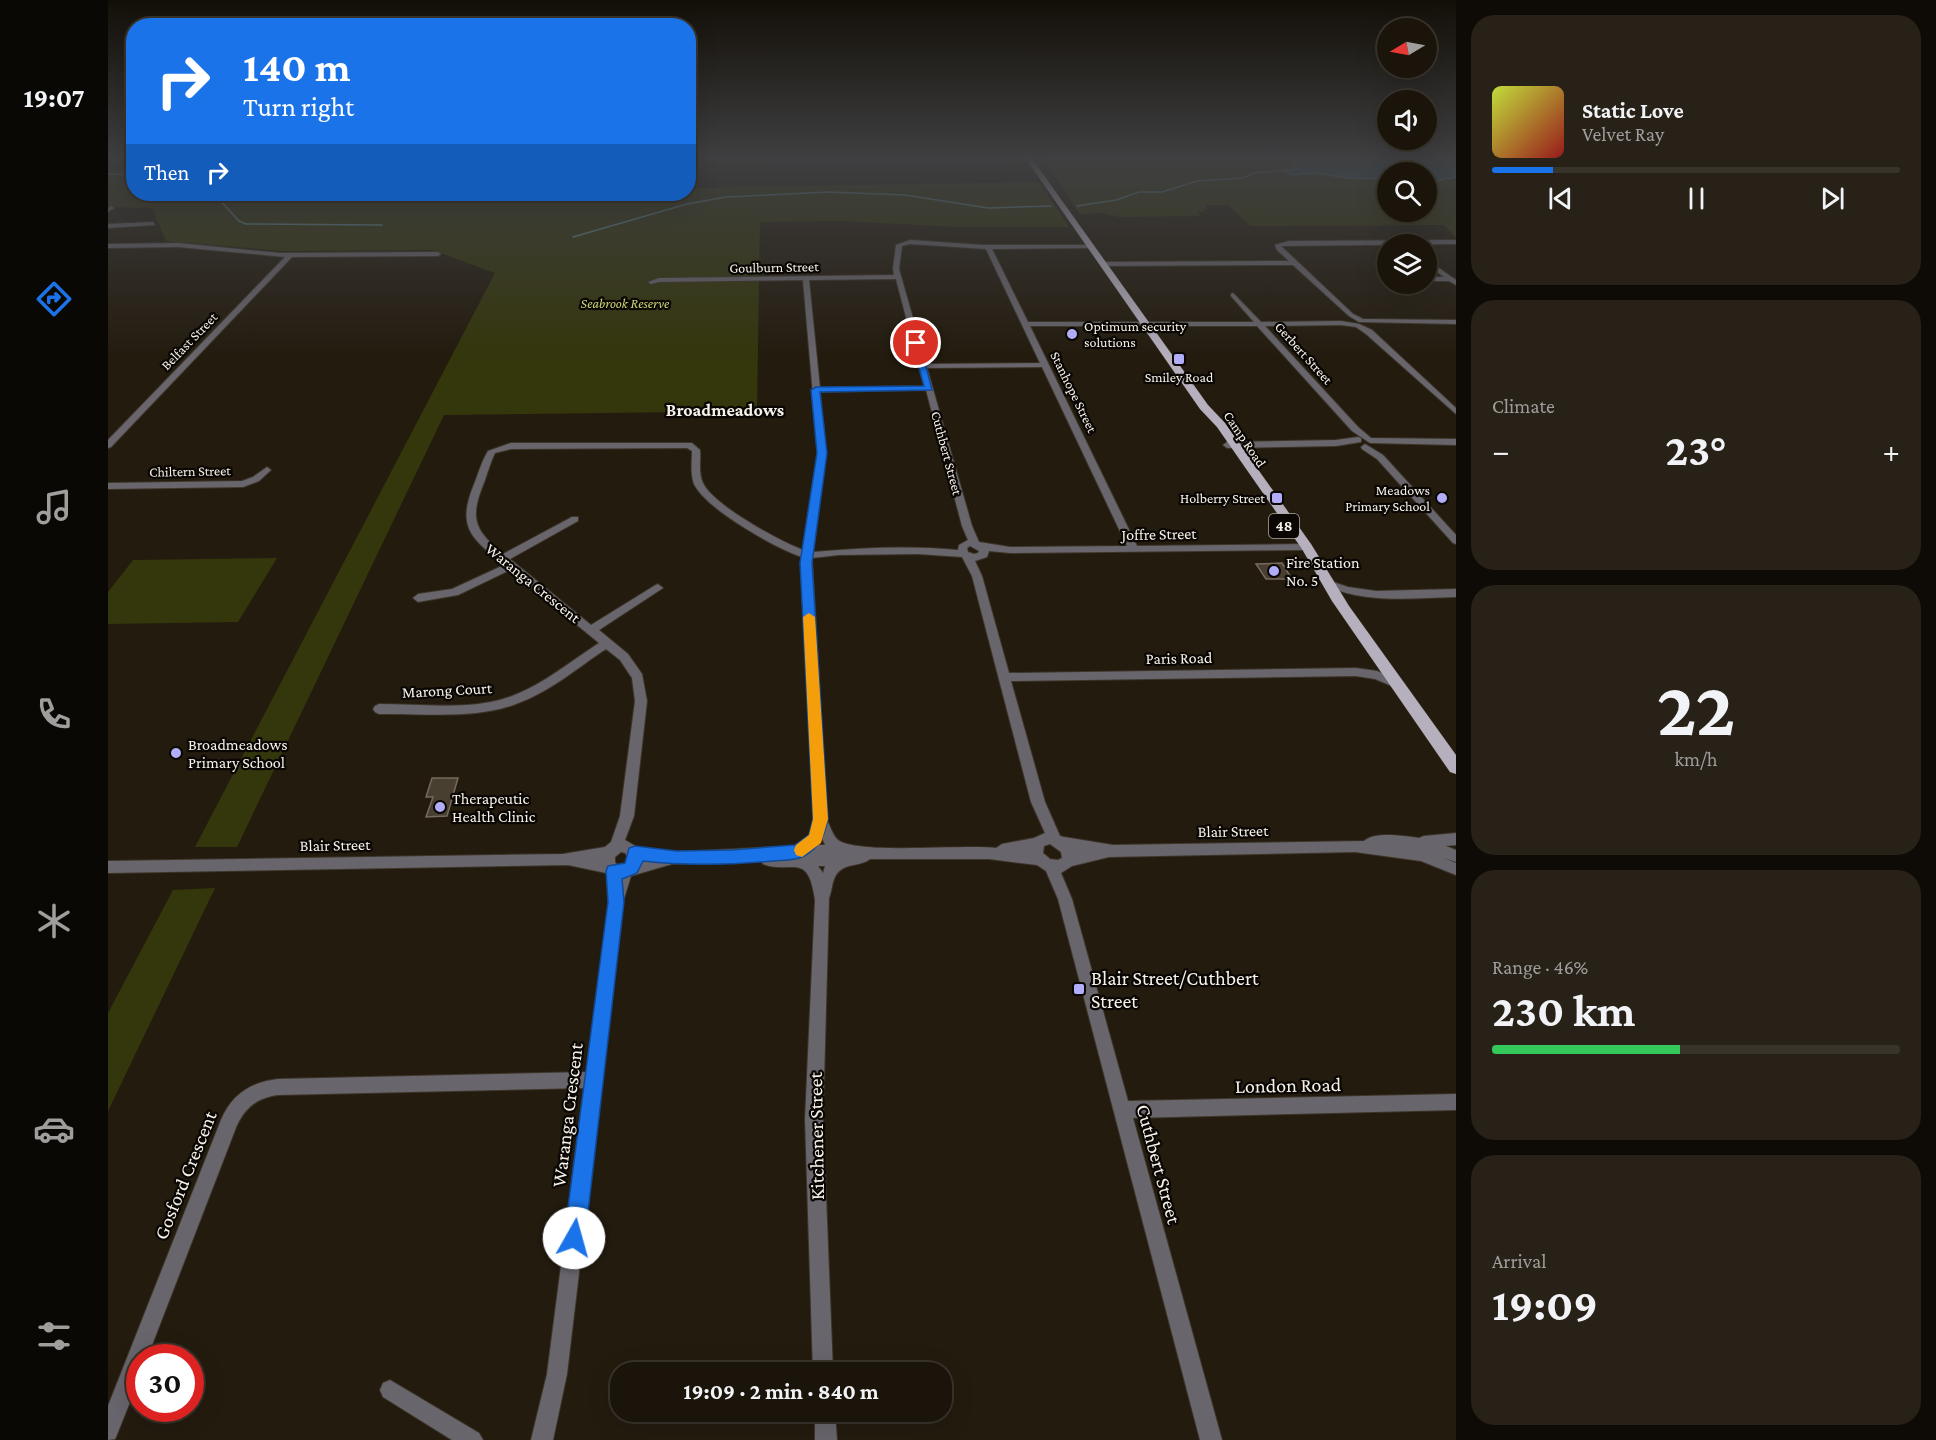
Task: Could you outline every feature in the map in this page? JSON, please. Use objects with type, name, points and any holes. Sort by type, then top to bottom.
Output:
[{"type":"main road","name":"Camp Road","points":[[1072,223],[1092,246],[1456,767]]},
{"type":"main road","name":"Camp Road","points":[[1303,547],[1333,585],[1343,606]]},
{"type":"street","points":[[108,226],[153,224]]},
{"type":"street","points":[[1437,242],[1456,242]]},
{"type":"street","name":"Cuthbert Street","points":[[988,247],[903,243],[898,247],[896,263],[1049,841]]},
{"type":"street","points":[[1377,243],[1289,243],[1279,244],[1278,247],[1456,412]]},
{"type":"street","points":[[108,246],[175,245],[290,255],[438,254]]},
{"type":"street","points":[[988,247],[1092,246]]},
{"type":"street","name":"Stanhope Street","points":[[988,247],[1134,549]]},
{"type":"street","name":"Belfast Street","points":[[110,441],[290,255]]},
{"type":"street","points":[[1104,264],[1294,262]]},
{"type":"street","points":[[1437,269],[1453,281]]},
{"type":"street","name":"Goulburn Street","points":[[651,282],[659,280],[898,277]]},
{"type":"street","points":[[806,278],[822,453],[806,573],[820,819],[815,839],[799,857],[816,873],[822,900]]},
{"type":"street","points":[[1437,280],[1453,281]]},
{"type":"street","name":"Gerbert Street","points":[[1233,295],[1456,542]]},
{"type":"street","points":[[1026,324],[1456,322]]},
{"type":"street","points":[[923,366],[1046,365]]},
{"type":"street","points":[[816,390],[929,388]]},
{"type":"street","points":[[1231,445],[1456,442]]},
{"type":"street","name":"Waranga Crescent","points":[[623,850],[640,715],[640,684],[630,663],[478,537],[471,525],[470,516],[473,496],[490,453],[506,447],[689,445],[696,450],[697,479],[708,497],[784,548],[808,551]]},
{"type":"street","name":"Chiltern Street","points":[[108,486],[243,484],[256,479],[267,470]]},
{"type":"street","points":[[418,598],[454,592],[508,562],[575,519]]},
{"type":"street","name":"Joffre Street","points":[[808,551],[1303,547]]},
{"type":"street","points":[[1333,585],[1365,594],[1456,593]]},
{"type":"street","points":[[591,630],[657,588]]},
{"type":"street","points":[[1343,606],[1352,597],[1365,594]]},
{"type":"street","name":"Marong Court","points":[[379,709],[480,707],[512,701],[607,643]]},
{"type":"street","name":"Paris Road","points":[[1356,672],[1372,668],[1380,658]]},
{"type":"street","name":"Paris Road","points":[[1004,677],[1356,672],[1377,675],[1399,685]]},
{"type":"street","points":[[820,819],[831,843],[844,855],[830,871],[822,900]]},
{"type":"street","name":"Blair Street","points":[[988,853],[1049,841],[1113,851],[1355,846],[1386,841],[1416,842],[1456,838]]},
{"type":"street","points":[[1049,841],[1068,852],[1055,863],[1035,851],[1049,841]]},
{"type":"street","name":"Blair Street","points":[[1416,842],[1456,856]]},
{"type":"street","name":"Blair Street","points":[[1355,846],[1416,854],[1456,869]]},
{"type":"street","points":[[623,850],[636,861],[620,869],[607,859],[623,850]]},
{"type":"street","name":"Blair Street","points":[[108,867],[563,860],[623,850],[677,858],[988,853],[1055,863],[1113,851]]},
{"type":"street","name":"Blair Street","points":[[563,860],[620,869],[677,858]]},
{"type":"street","name":"Cuthbert Street","points":[[1055,863],[1211,1440]]},
{"type":"street","name":"Waranga Crescent","points":[[542,1440],[557,1374],[620,869]]},
{"type":"street","name":"Kitchener Street","points":[[822,900],[814,1119],[824,1362]]},
{"type":"street","name":"Gosford Crescent","points":[[108,1432],[230,1120],[236,1108],[251,1093],[278,1087],[594,1080]]},
{"type":"street","name":"London Road","points":[[1121,1110],[1456,1102]]},
{"type":"street","points":[[390,1390],[472,1440]]},
{"type":"street","points":[[825,1422],[826,1440]]},
{"type":"green space","name":"Seabrook Reserve","points":[[158,223],[760,223],[757,411],[444,415],[237,847],[195,847],[495,273],[432,250],[283,251],[166,241]]},
{"type":"green space","name":"Seabrook Reserve","points":[[884,223],[1066,223],[1069,227],[957,227]]},
{"type":"green space","points":[[1247,223],[1456,223],[1456,238],[1444,225],[1250,226]]},
{"type":"green space","points":[[277,558],[238,622],[108,624],[108,592],[133,560]]},
{"type":"green space","points":[[215,888],[108,1111],[108,1013],[173,890]]},
{"type":"building","name":"Fire Station No. 5","points":[[1282,563],[1292,579],[1266,579],[1256,564]]},
{"type":"building","name":"Therapeutic Health Clinic","points":[[432,778],[458,778],[447,816],[426,817],[433,797],[426,797]]},
{"type":"waterway","points":[[244,223],[382,225]]},
{"type":"waterway","points":[[573,237],[621,223]]},
{"type":"slow traffic","points":[[802,850],[815,839],[820,819],[809,617]]},
{"type":"place","name":"Optimum security solutions","points":[[1072,334]]},
{"type":"place","name":"Smiley Road","points":[[1179,359]]},
{"type":"place","name":"Holberry Street","points":[[1277,498]]},
{"type":"place","name":"Meadows Primary School","points":[[1442,498]]},
{"type":"place","name":"Fire Station No. 5","points":[[1274,571]]},
{"type":"place","name":"Broadmeadows Primary School","points":[[176,753]]},
{"type":"place","name":"Therapeutic Health Clinic","points":[[440,807]]},
{"type":"place","name":"Blair Street/Cuthbert Street","points":[[1079,989]]},
{"type":"district","name":"Broadmeadows","points":[[725,410]]},
{"type":"route","points":[[574,1238],[616,902],[614,871],[622,872],[631,868],[636,861],[635,853],[677,858],[798,852],[815,839],[820,819],[806,563],[822,453],[816,390],[929,388],[916,343]]}]
